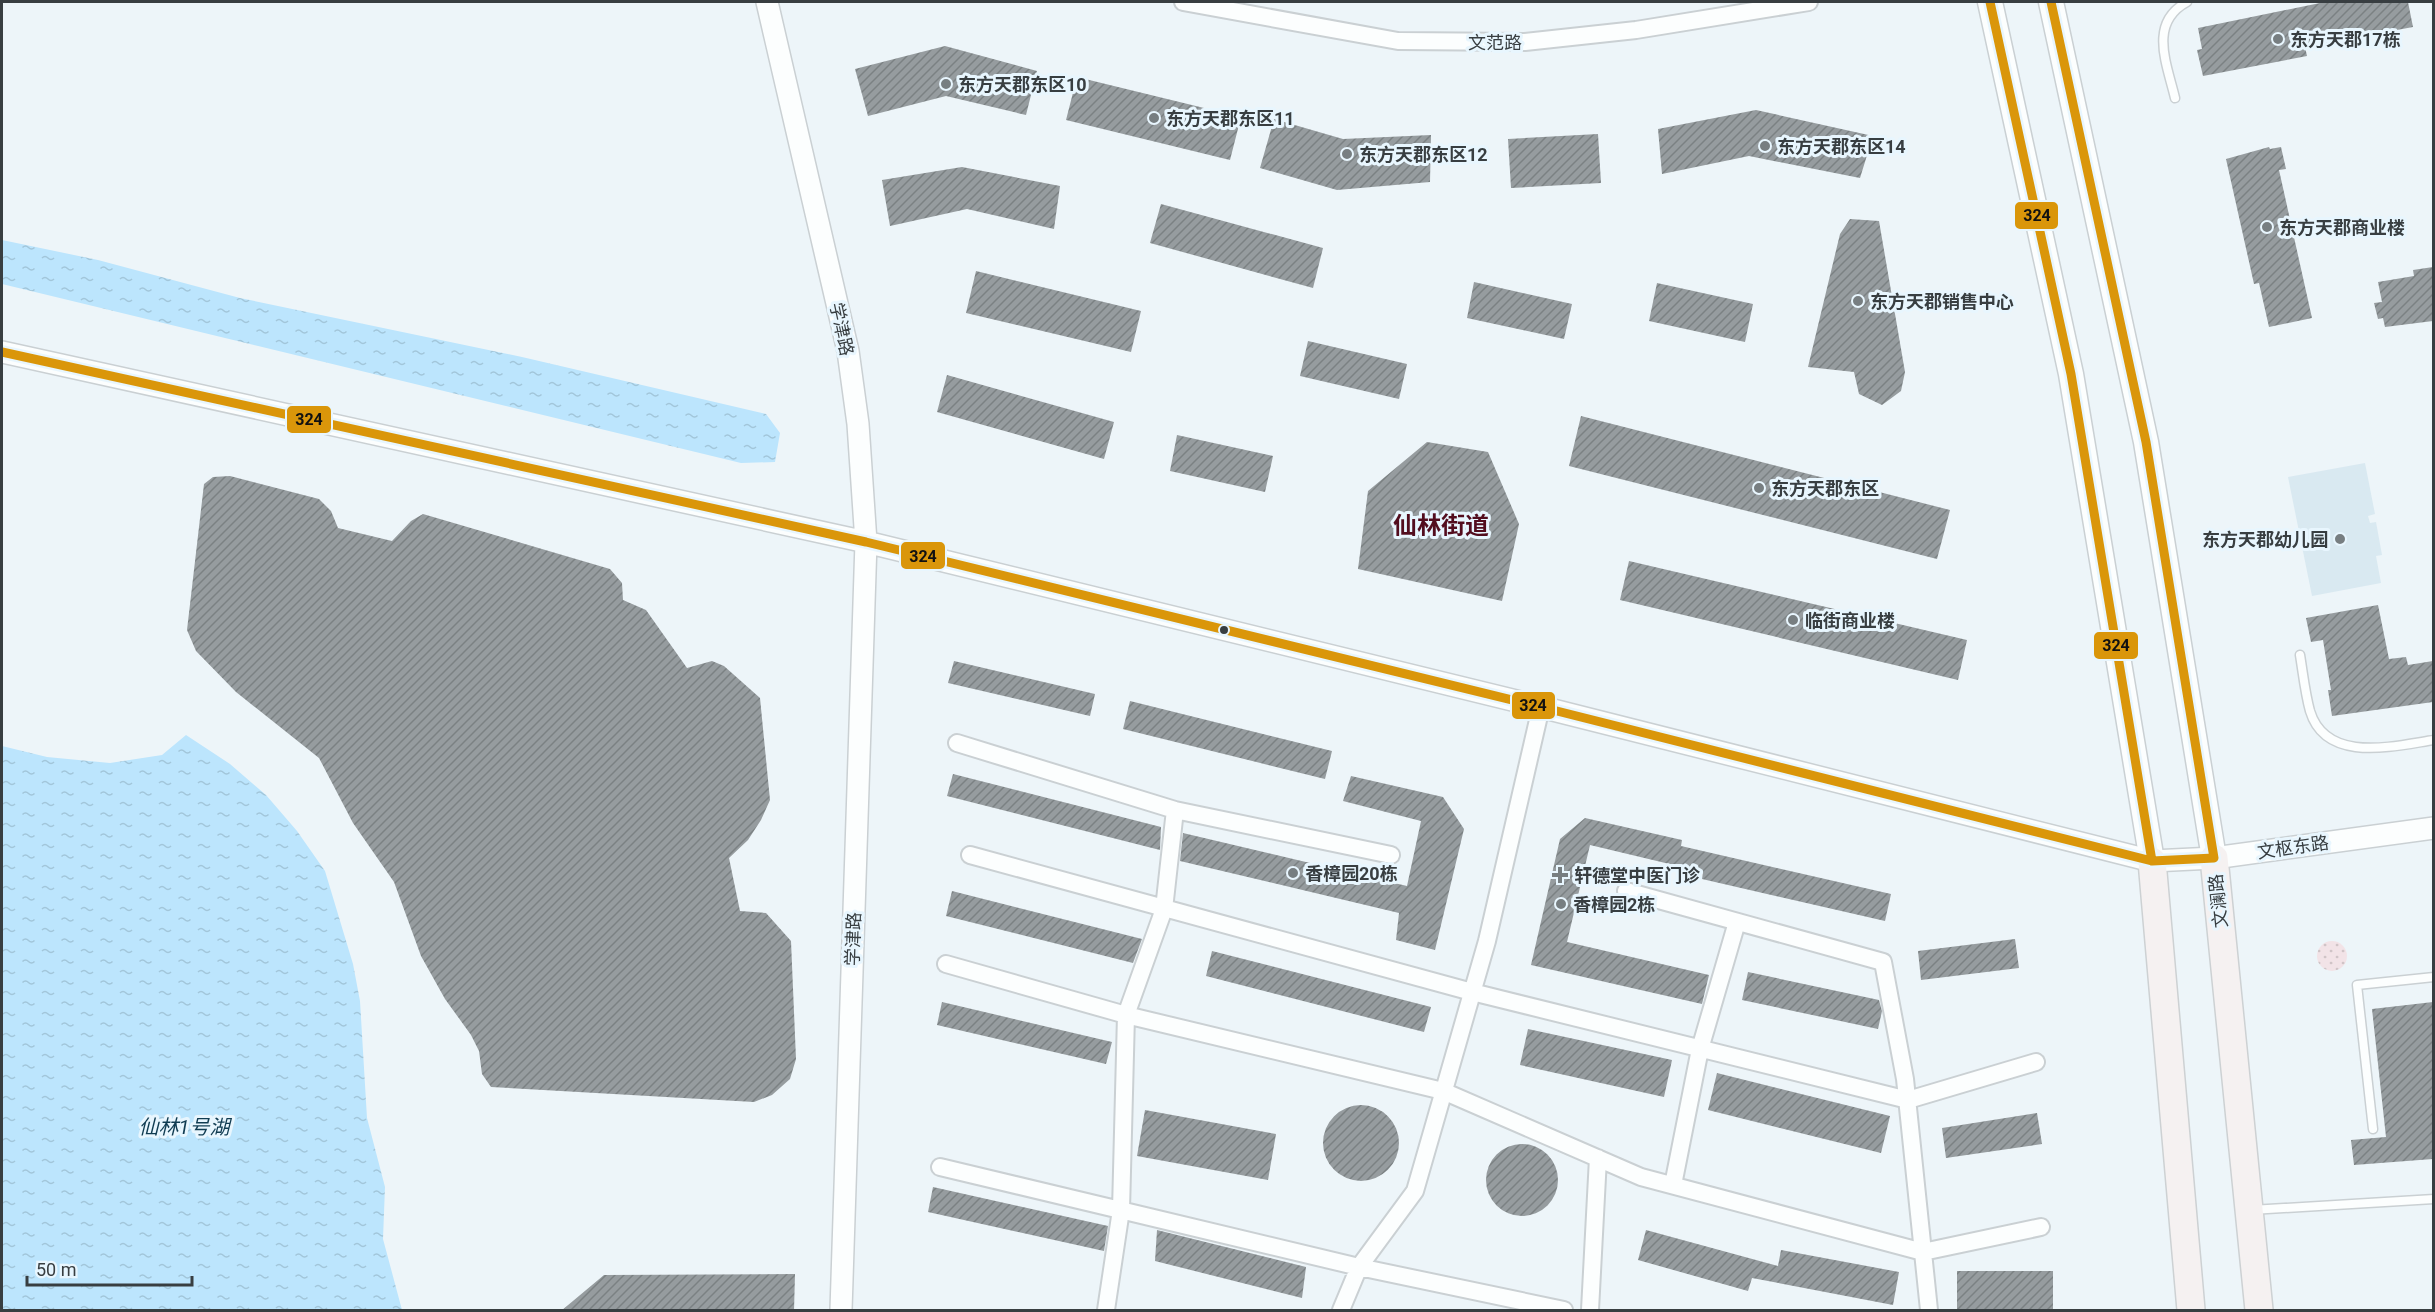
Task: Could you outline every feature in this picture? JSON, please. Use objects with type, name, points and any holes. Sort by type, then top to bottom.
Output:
[{"type":"main road","points":[[1990,2],[2071,374],[2152,861],[2191,1311]]},
{"type":"main road","name":"文澜路","points":[[2051,2],[2146,442],[2214,858],[2259,1311]]},
{"type":"street","name":"学津路","points":[[767,2],[848,351],[858,424],[866,542],[841,1311]]},
{"type":"street","name":"文范路","points":[[1183,2],[1398,41],[1525,42],[1636,30],[1809,2]]},
{"type":"street","name":"文枢东路","points":[[2,352],[866,542],[1542,707],[2152,861],[2214,858],[2433,828]]},
{"type":"street","points":[[1341,1311],[1359,1267],[1414,1191],[1472,992],[1542,707]]},
{"type":"street","points":[[957,743],[1174,810],[1391,855]]},
{"type":"street","points":[[1106,1311],[1121,1210],[1126,1015],[1164,909],[1174,810]]},
{"type":"street","points":[[970,855],[1472,992],[1908,1100],[2036,1062]]},
{"type":"street","points":[[1626,891],[1883,962],[1908,1100],[1929,1311]]},
{"type":"street","points":[[1673,1185],[1700,1049],[1737,922]]},
{"type":"street","points":[[946,964],[1126,1015],[1443,1091],[1641,1177],[1923,1252],[2041,1227]]},
{"type":"street","points":[[1590,1311],[1598,1158]]},
{"type":"street","points":[[940,1167],[1532,1307],[1564,1311]]},
{"type":"lane","points":[[2175,98],[2161,37],[2168,18],[2187,2]]},
{"type":"lane","points":[[2300,655],[2310,712],[2323,731],[2332,738],[2349,746],[2367,749],[2433,740]]},
{"type":"lane","points":[[2373,1130],[2356,985],[2433,977]]},
{"type":"lane","points":[[2249,1210],[2433,1199]]},
{"type":"shaded area","name":"东方天郡幼儿园","points":[[2365,463],[2375,514],[2368,516],[2370,523],[2376,522],[2382,555],[2376,556],[2381,583],[2312,596],[2288,477]]},
{"type":"shaded area","points":[[2332,941],[2343,945],[2347,956],[2343,967],[2332,971],[2321,967],[2317,956],[2321,945]]},
{"type":"water","points":[[2,240],[98,260],[240,298],[522,357],[766,414],[780,433],[775,462],[741,463],[2,284]]},
{"type":"water","name":"仙林1号湖","points":[[186,735],[230,764],[266,795],[297,831],[325,871],[353,964],[360,1001],[367,1118],[385,1187],[383,1239],[402,1310],[2,1310],[2,746],[47,757],[110,763],[162,755]]},
{"type":"building","name":"东方天郡17栋","points":[[2325,2],[2408,2],[2413,27],[2305,47],[2307,56],[2203,76],[2197,50],[2202,49],[2198,28]]},
{"type":"building","name":"东方天郡东区10","points":[[945,46],[1037,71],[1026,115],[946,96],[868,116],[855,69]]},
{"type":"building","name":"东方天郡东区11","points":[[1077,77],[1241,117],[1230,160],[1066,120]]},
{"type":"building","name":"东方天郡东区14","points":[[1756,110],[1873,136],[1860,178],[1749,156],[1662,174],[1658,129]]},
{"type":"building","name":"东方天郡东区12","points":[[1274,119],[1343,139],[1431,135],[1430,182],[1337,190],[1260,168]]},
{"type":"building","points":[[1598,134],[1601,183],[1511,188],[1508,139]]},
{"type":"building","name":"东方天郡商业楼","points":[[2269,147],[2270,149],[2281,147],[2286,169],[2279,170],[2312,318],[2269,327],[2259,283],[2254,284],[2226,159]]},
{"type":"building","points":[[962,167],[1060,186],[1054,229],[967,209],[890,226],[882,180]]},
{"type":"building","points":[[1161,204],[1323,248],[1313,288],[1150,243]]},
{"type":"building","name":"东方天郡销售中心","points":[[1850,219],[1879,221],[1905,372],[1901,391],[1882,405],[1859,394],[1854,372],[1808,367],[1840,234]]},
{"type":"building","points":[[2433,267],[2433,321],[2385,327],[2383,318],[2378,319],[2374,303],[2382,302],[2378,282],[2414,276],[2413,270]]},
{"type":"building","points":[[976,271],[1141,311],[1131,352],[966,313]]},
{"type":"building","points":[[1474,282],[1572,304],[1564,339],[1467,318]]},
{"type":"building","points":[[1657,283],[1753,304],[1745,342],[1649,321]]},
{"type":"building","points":[[1308,341],[1407,364],[1399,399],[1300,376]]},
{"type":"building","points":[[947,375],[1114,422],[1104,459],[937,412]]},
{"type":"building","name":"东方天郡东区","points":[[1581,416],[1950,510],[1937,559],[1569,466]]},
{"type":"building","points":[[1177,435],[1273,456],[1265,492],[1170,471]]},
{"type":"building","points":[[1427,442],[1488,452],[1519,524],[1502,601],[1358,569],[1368,491]]},
{"type":"building","points":[[230,476],[319,499],[331,511],[338,528],[392,541],[411,521],[423,514],[610,569],[622,583],[623,600],[646,610],[687,668],[712,661],[724,666],[760,698],[770,800],[748,840],[729,858],[740,911],[766,913],[791,941],[796,1059],[790,1079],[772,1095],[754,1102],[491,1087],[482,1074],[479,1051],[471,1035],[445,999],[421,956],[394,882],[353,823],[319,758],[236,692],[196,651],[187,630],[204,484],[213,477]]},
{"type":"building","name":"临街商业楼","points":[[1629,561],[1967,640],[1958,680],[1620,600]]},
{"type":"building","points":[[2378,605],[2389,659],[2406,657],[2408,665],[2433,661],[2433,702],[2332,716],[2328,690],[2331,690],[2323,640],[2311,642],[2306,618]]},
{"type":"building","points":[[954,661],[1095,694],[1090,716],[948,683]]},
{"type":"building","points":[[1130,701],[1332,751],[1325,779],[1123,729]]},
{"type":"building","points":[[953,774],[1161,827],[1160,850],[947,796]]},
{"type":"building","name":"香樟园20栋","points":[[1351,776],[1443,797],[1464,829],[1435,950],[1396,940],[1399,913],[1180,861],[1183,833],[1407,886],[1421,821],[1343,801]]},
{"type":"building","name":"香樟园2栋","points":[[1585,818],[1682,840],[1681,846],[1891,894],[1885,921],[1702,879],[1703,872],[1590,845],[1567,942],[1709,975],[1702,1004],[1531,965],[1560,839]]},
{"type":"building","points":[[952,891],[1142,939],[1133,963],[946,916]]},
{"type":"building","points":[[2015,939],[2019,968],[1921,980],[1918,951]]},
{"type":"building","points":[[1212,951],[1431,1007],[1424,1032],[1206,976]]},
{"type":"building","points":[[1748,972],[1879,1000],[1882,1011],[1878,1029],[1742,1000]]},
{"type":"building","points":[[942,1002],[1112,1042],[1106,1064],[937,1025]]},
{"type":"building","points":[[2433,1002],[2433,1159],[2354,1165],[2351,1140],[2386,1137],[2372,1009]]},
{"type":"building","points":[[1528,1029],[1672,1060],[1664,1097],[1520,1065]]},
{"type":"building","points":[[1717,1073],[1890,1116],[1881,1153],[1708,1110]]},
{"type":"building","points":[[1361,1105],[1375,1108],[1388,1116],[1396,1129],[1399,1143],[1396,1157],[1388,1170],[1375,1178],[1361,1181],[1347,1178],[1334,1170],[1326,1157],[1323,1143],[1326,1129],[1334,1116],[1347,1108]]},
{"type":"building","points":[[1145,1110],[1276,1134],[1268,1180],[1137,1156]]},
{"type":"building","points":[[2037,1113],[2042,1144],[1946,1158],[1942,1128]]},
{"type":"building","points":[[1522,1144],[1542,1150],[1552,1160],[1558,1180],[1552,1200],[1542,1210],[1522,1216],[1502,1210],[1492,1200],[1486,1180],[1492,1160],[1502,1150]]},
{"type":"building","points":[[933,1187],[1108,1226],[1104,1251],[928,1212]]},
{"type":"building","points":[[1157,1230],[1306,1267],[1302,1298],[1155,1261]]},
{"type":"building","points":[[1646,1230],[1778,1266],[1781,1250],[1899,1272],[1893,1305],[1752,1278],[1748,1291],[1638,1260]]},
{"type":"building","points":[[1957,1271],[2053,1271],[2053,1311],[1957,1311]]},
{"type":"building","points":[[795,1274],[794,1311],[561,1311],[604,1275]]},
{"type":"transit line","name":"324","points":[[1990,2],[2071,374],[2152,861]]},
{"type":"transit line","name":"324","points":[[2,352],[866,542],[1541,707],[2152,861],[2214,858],[2146,442],[2051,2]]},
{"type":"place","name":"东方天郡17栋","points":[[2278,39]]},
{"type":"place","name":"东方天郡东区10","points":[[946,84]]},
{"type":"place","name":"东方天郡东区11","points":[[1154,118]]},
{"type":"place","name":"东方天郡东区14","points":[[1765,146]]},
{"type":"place","name":"东方天郡东区12","points":[[1347,154]]},
{"type":"place","name":"东方天郡商业楼","points":[[2267,227]]},
{"type":"place","name":"东方天郡销售中心","points":[[1858,301]]},
{"type":"place","name":"东方天郡东区","points":[[1759,488]]},
{"type":"place","name":"东方天郡幼儿园","points":[[2340,539]]},
{"type":"place","name":"临街商业楼","points":[[1793,620]]},
{"type":"place","name":"香樟园20栋","points":[[1293,873]]},
{"type":"place","name":"轩德堂中医门诊","points":[[1560,875]]},
{"type":"place","name":"香樟园2栋","points":[[1561,904]]},
{"type":"district","name":"仙林街道","points":[[1441,526]]}]
